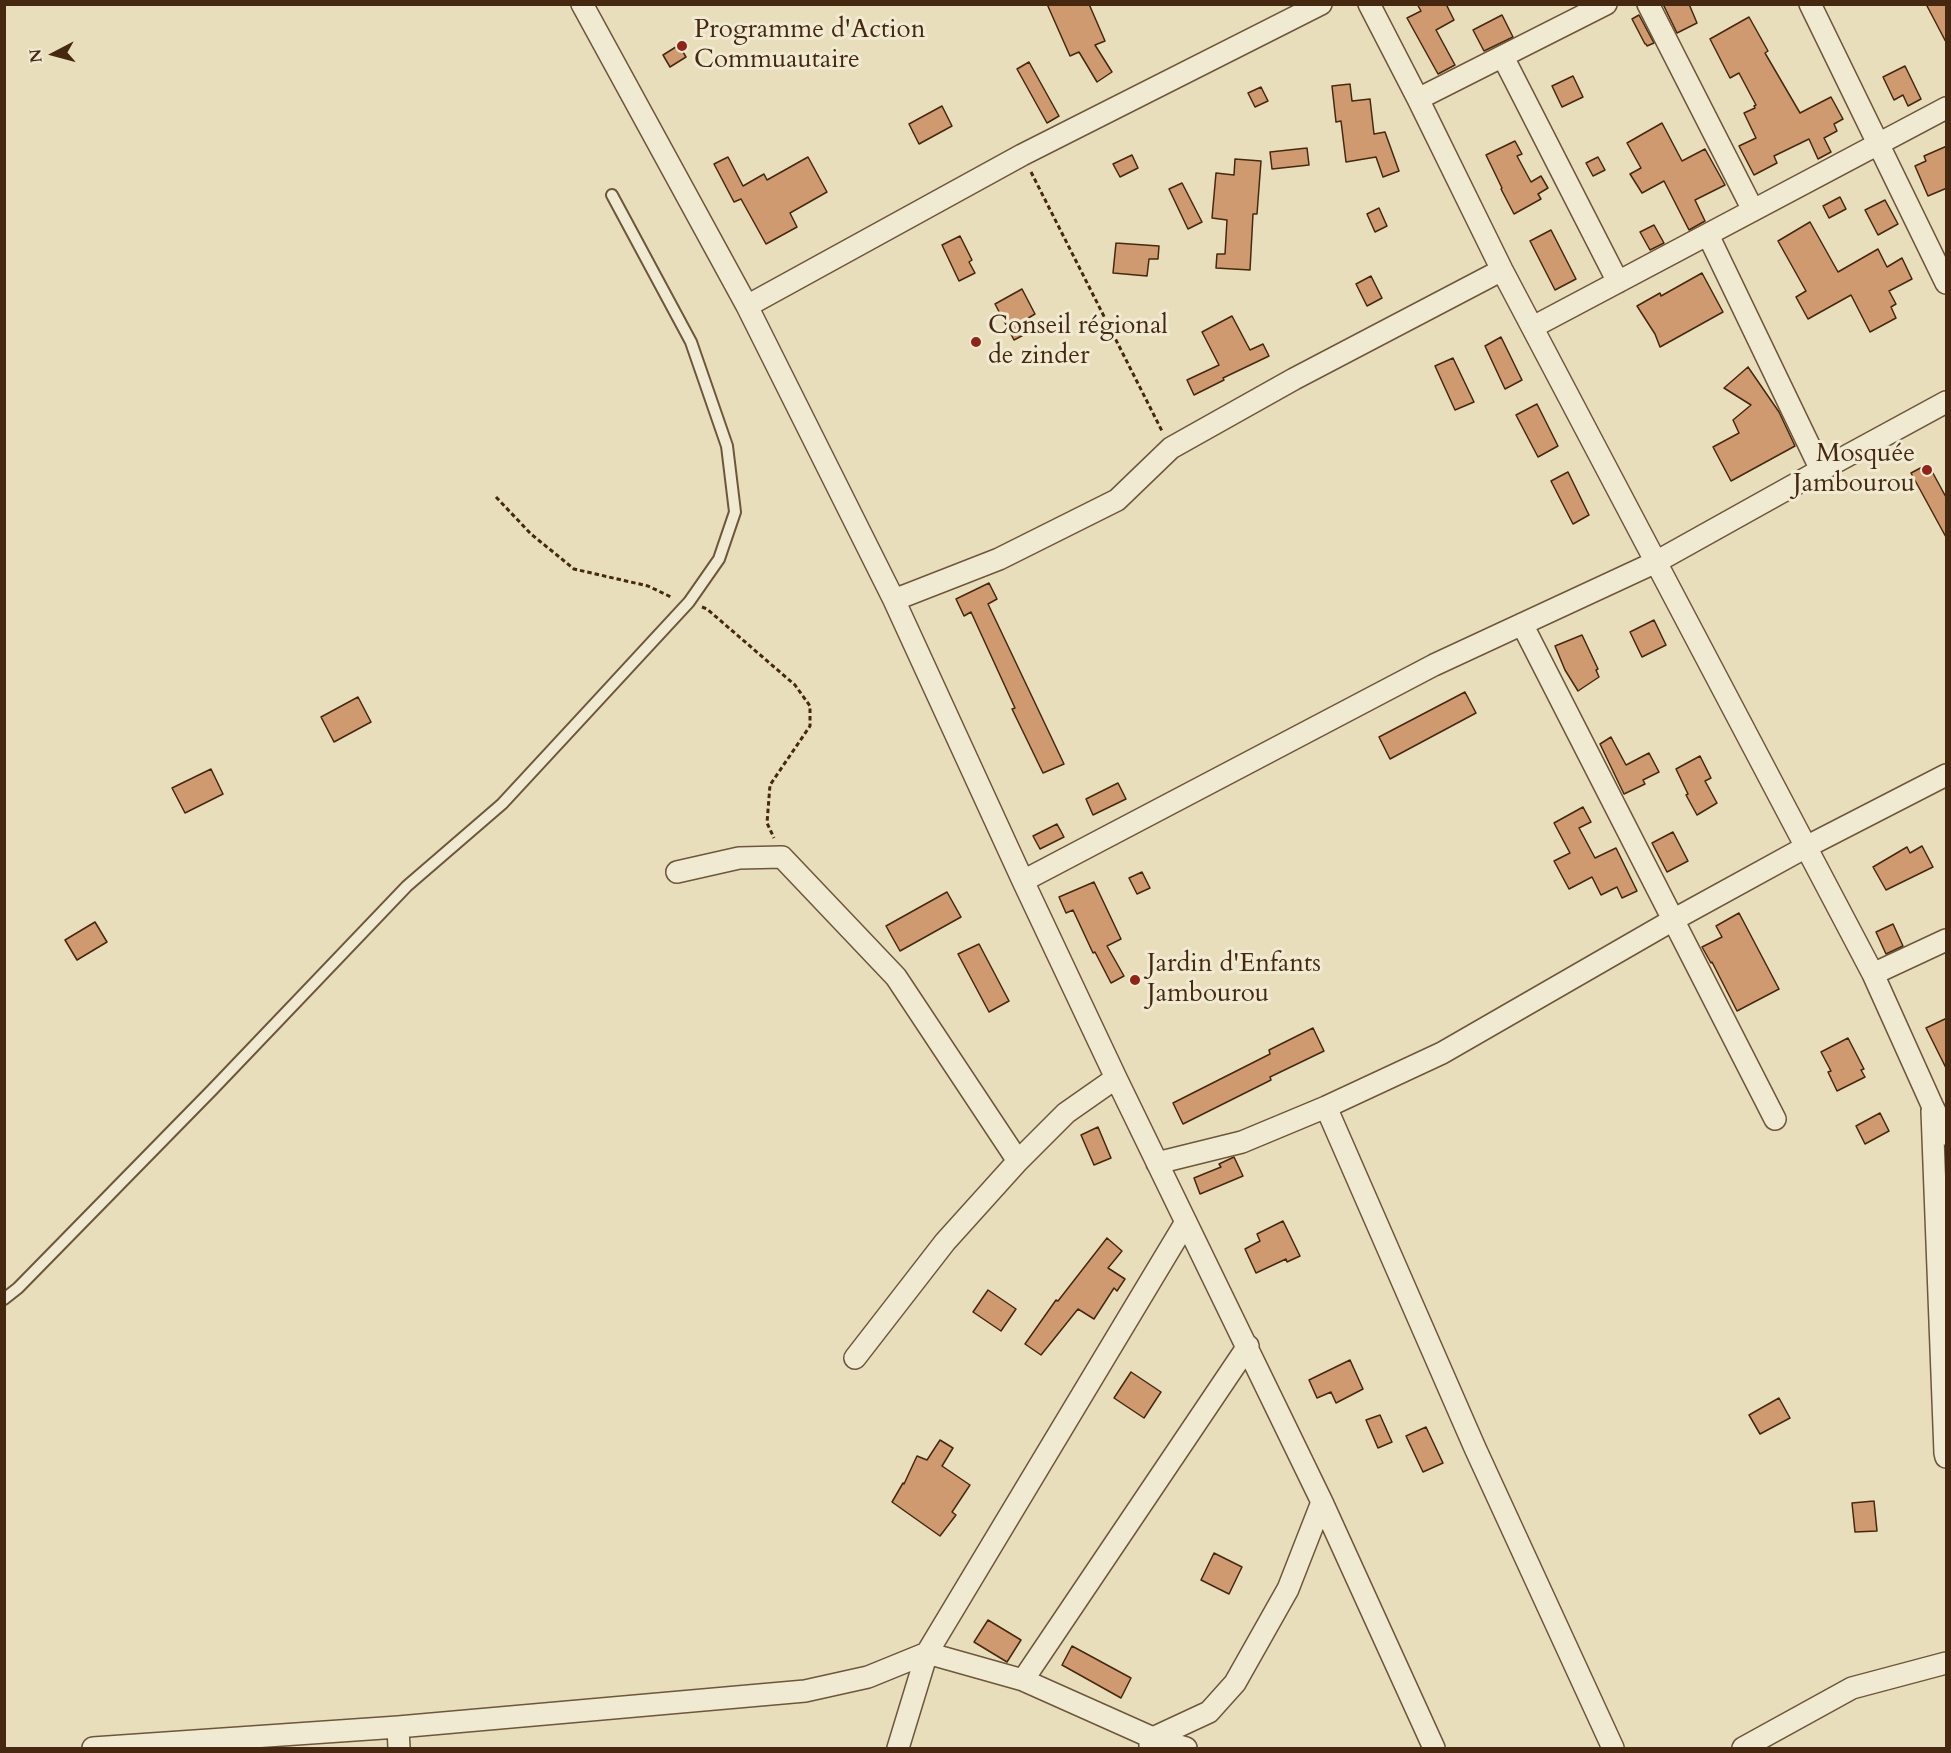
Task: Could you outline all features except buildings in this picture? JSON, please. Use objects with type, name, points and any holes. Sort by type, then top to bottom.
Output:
[{"type":"street","points":[[582,4],[747,306],[894,600],[1156,1163],[1248,1346],[1322,1502],[1434,1749]]},
{"type":"street","points":[[747,306],[1022,154],[1321,4]]},
{"type":"street","points":[[1369,4],[1502,270],[1873,974],[1947,1134]]},
{"type":"street","points":[[1418,99],[1606,4]]},
{"type":"street","points":[[1648,4],[1754,210]]},
{"type":"street","points":[[1810,4],[1947,283]]},
{"type":"street","points":[[1503,57],[1618,282]]},
{"type":"street","points":[[1533,327],[1947,108]]},
{"type":"street","points":[[1708,235],[1821,470]]},
{"type":"street","points":[[894,600],[999,559],[1117,500],[1171,448],[1294,379],[1502,270]]},
{"type":"street","points":[[1023,881],[1434,665],[1656,562],[1947,402]]},
{"type":"street","points":[[1522,624],[1774,1119]]},
{"type":"street","points":[[1156,1163],[1242,1142],[1326,1107],[1442,1053],[1673,920],[1806,847],[1947,775]]},
{"type":"street","points":[[677,872],[739,858],[782,857],[896,977],[1018,1161]]},
{"type":"street","points":[[1873,974],[1947,940]]},
{"type":"street","points":[[855,1358],[945,1242],[1018,1161],[1066,1113],[1116,1078]]},
{"type":"street","points":[[1932,1105],[1945,1454],[1947,1457]]},
{"type":"street","points":[[1326,1107],[1475,1448],[1613,1749]]},
{"type":"street","points":[[898,1749],[927,1653],[1186,1222]]},
{"type":"street","points":[[1023,1680],[1248,1346]]},
{"type":"street","points":[[1151,1743],[1209,1712],[1235,1683],[1288,1589],[1322,1502]]},
{"type":"street","points":[[93,1749],[398,1727],[805,1691],[868,1677],[927,1653],[1023,1680],[1151,1743],[1186,1749]]},
{"type":"street","points":[[1743,1749],[1852,1688],[1947,1663]]},
{"type":"street","points":[[398,1727],[399,1749]]},
{"type":"lane","points":[[4,1299],[18,1288],[213,1089],[407,886],[502,804],[689,602],[719,559],[735,512],[727,446],[691,342],[612,195]]},
{"type":"path","points":[[1022,154],[1171,448]]},
{"type":"path","points":[[496,497],[531,534],[574,569],[648,586],[675,599],[706,609],[795,685],[810,706],[810,726],[770,785],[767,823],[782,857]]},
{"type":"place","name":"Programme d'Action Commuautaire","points":[[682,46]]},
{"type":"place","name":"Conseil régional de zinder","points":[[976,342]]},
{"type":"place","name":"Mosquée Jambourou","points":[[1927,470]]},
{"type":"place","name":"Jardin d'Enfants Jambourou","points":[[1135,980]]}]
